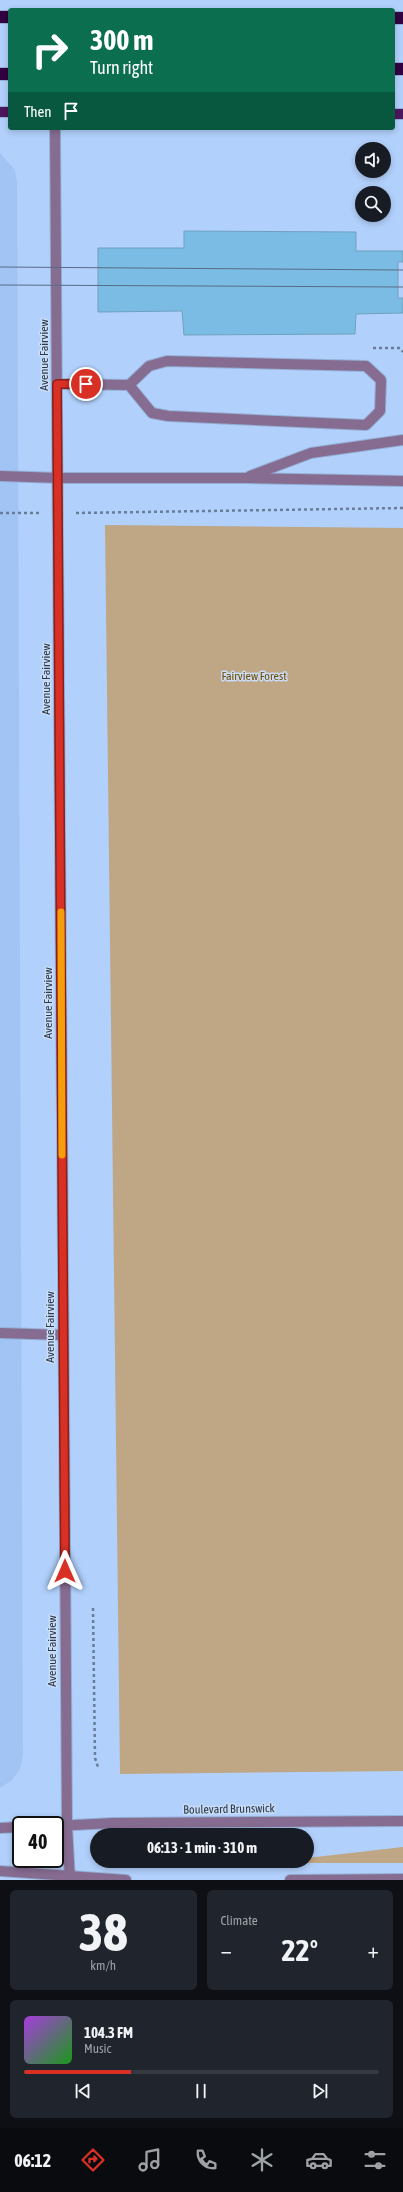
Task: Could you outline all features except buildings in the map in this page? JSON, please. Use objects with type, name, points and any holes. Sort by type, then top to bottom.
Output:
[{"type":"street","name":"Avenue Fairview","points":[[55,130],[59,478],[67,1825],[70,1878]]},
{"type":"street","points":[[57,384],[129,385],[150,366],[167,361],[366,366],[382,380],[380,411],[366,425],[168,416],[152,413],[129,385]]},
{"type":"street","points":[[245,478],[311,453],[403,440]]},
{"type":"street","points":[[0,476],[59,478],[245,478],[403,481]]},
{"type":"street","points":[[0,1333],[63,1335]]},
{"type":"street","name":"Boulevard Brunswick","points":[[64,1825],[113,1823],[403,1821]]},
{"type":"street","points":[[0,1828],[12,1828]]},
{"type":"street","points":[[0,1871],[70,1878],[126,1880]]},
{"type":"street","points":[[290,1880],[403,1879]]},
{"type":"path","points":[[400,348],[403,352]]},
{"type":"path","points":[[99,513],[403,508]]},
{"type":"path","points":[[0,514],[23,514]]},
{"type":"path","points":[[93,1608],[95,1758],[98,1767]]},
{"type":"shaded area","points":[[0,153],[15,170],[17,184],[23,1755],[20,1769],[12,1780],[0,1788]]},
{"type":"green space","name":"Fairview Forest","points":[[105,525],[403,528],[403,1771],[120,1774]]},
{"type":"green space","points":[[403,1847],[403,1863],[314,1863],[314,1857]]},
{"type":"tram line","points":[[0,267],[403,270]]},
{"type":"tram line","points":[[0,285],[403,287]]},
{"type":"slow traffic","points":[[61,912],[62,1155]]},
{"type":"route","points":[[65,1571],[59,478],[57,384],[86,384]]}]
